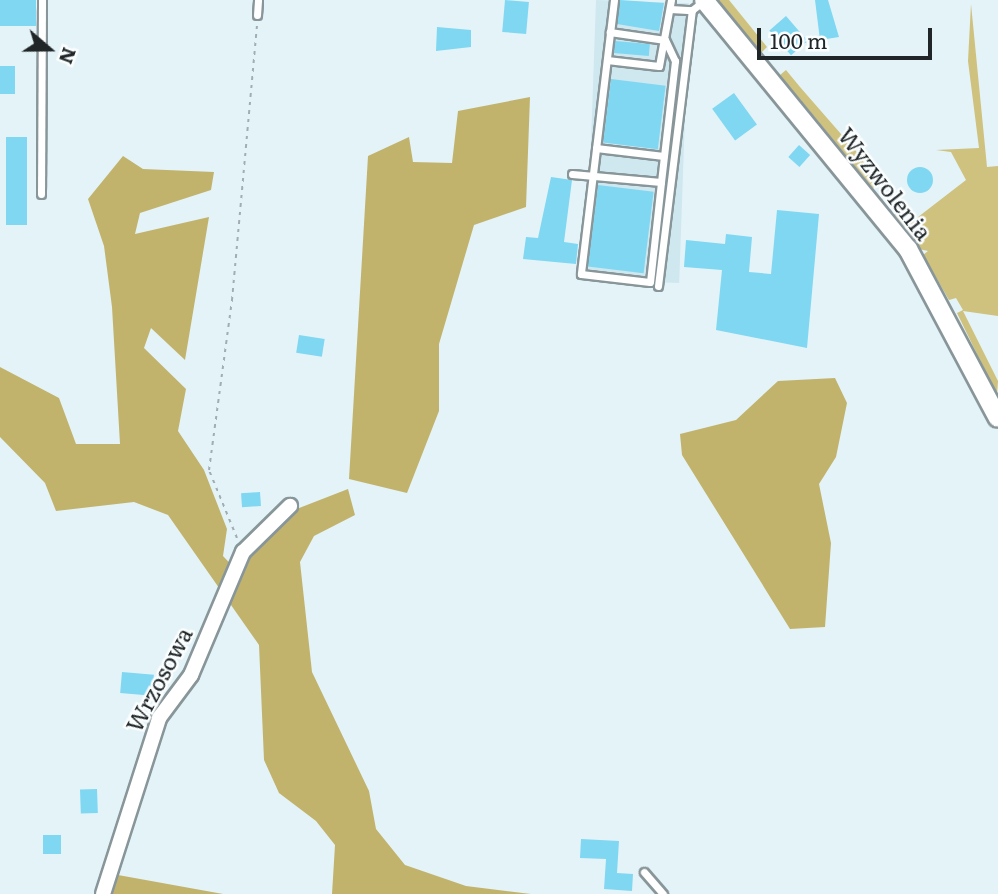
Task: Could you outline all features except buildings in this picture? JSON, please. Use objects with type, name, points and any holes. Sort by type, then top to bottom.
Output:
[{"type":"street","name":"Wyzwolenia","points":[[700,4],[908,249],[998,418]]},
{"type":"street","name":"Wrzosowa","points":[[103,894],[159,718],[191,675],[243,552],[290,506]]},
{"type":"lane","points":[[41,194],[42,0]]},
{"type":"lane","points":[[257,15],[258,0]]},
{"type":"lane","points":[[614,0],[582,274],[650,282],[675,61],[665,40]]},
{"type":"lane","points":[[607,60],[659,66],[671,0]]},
{"type":"lane","points":[[658,286],[700,4],[670,9]]},
{"type":"lane","points":[[610,32],[665,40]]},
{"type":"lane","points":[[596,148],[664,156]]},
{"type":"lane","points":[[572,174],[661,182]]},
{"type":"lane","points":[[644,872],[663,894]]},
{"type":"path","points":[[243,552],[209,470],[232,300],[257,15]]},
{"type":"shaded area","points":[[596,0],[689,3],[679,283],[586,280]]},
{"type":"shaded area","points":[[717,0],[729,0],[767,47],[761,53]]},
{"type":"shaded area","points":[[971,4],[987,167],[998,166],[998,316],[963,311],[998,381],[997,395],[957,313],[963,310],[956,298],[949,300],[923,255],[928,251],[919,249],[895,215],[899,211],[909,224],[966,180],[951,152],[936,150],[979,148],[968,61]]},
{"type":"shaded area","points":[[786,70],[882,181],[873,188],[780,75]]},
{"type":"shaded area","points":[[530,97],[526,207],[474,225],[439,344],[439,411],[407,493],[349,479],[368,156],[409,137],[413,162],[452,163],[458,111]]},
{"type":"shaded area","points":[[123,156],[143,169],[214,172],[211,190],[140,213],[135,234],[209,217],[185,360],[151,328],[144,348],[186,389],[178,431],[204,470],[227,529],[223,556],[241,575],[250,551],[294,510],[348,489],[355,515],[314,536],[300,562],[312,672],[369,791],[376,829],[405,865],[466,886],[531,894],[332,894],[335,845],[316,821],[279,793],[264,760],[259,645],[168,515],[134,502],[56,511],[45,483],[0,437],[0,367],[59,398],[76,444],[120,444],[112,307],[104,246],[88,199]]},
{"type":"shaded area","points":[[835,378],[847,403],[836,457],[819,484],[831,543],[825,627],[790,629],[682,455],[680,434],[736,420],[778,381]]},
{"type":"shaded area","points":[[118,875],[223,894],[112,894]]}]
